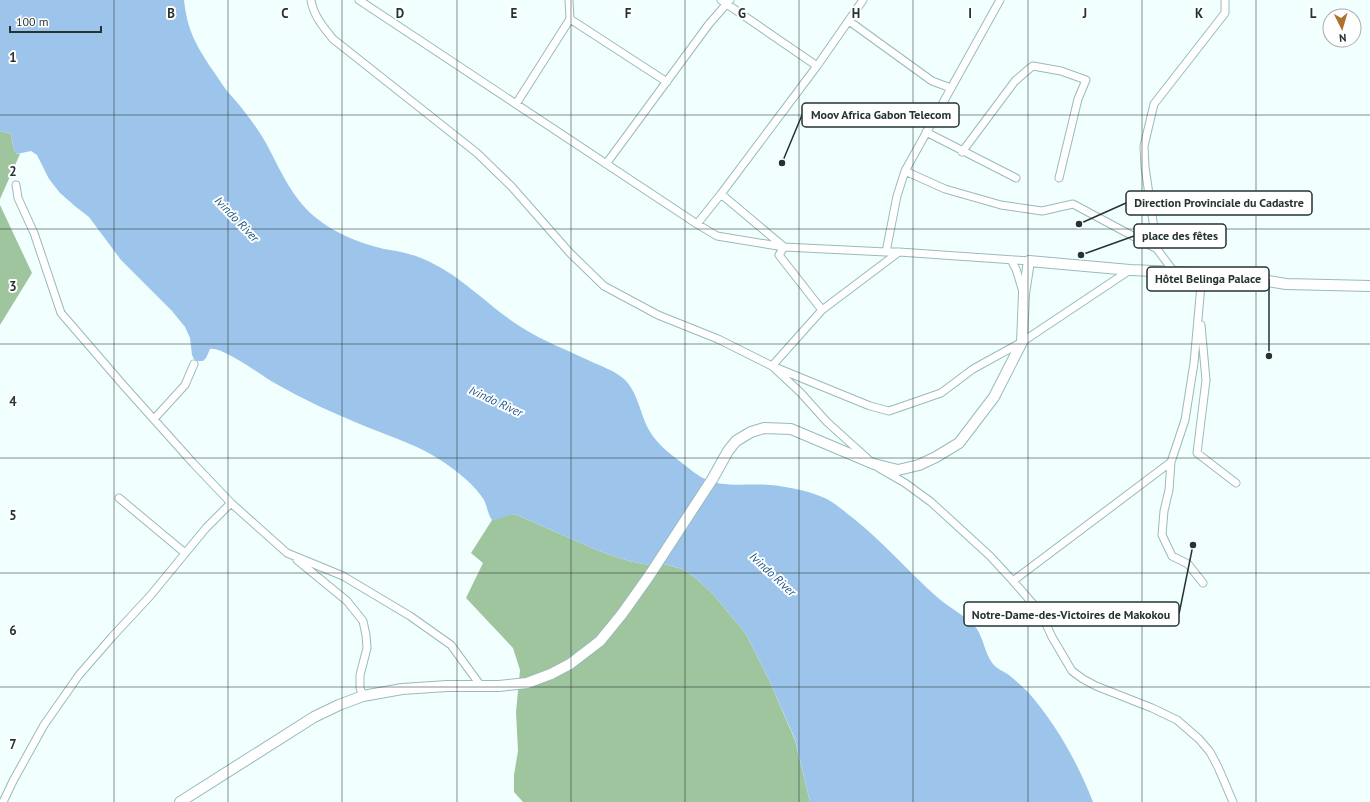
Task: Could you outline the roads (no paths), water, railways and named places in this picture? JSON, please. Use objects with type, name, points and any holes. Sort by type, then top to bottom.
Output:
[{"type":"highway","points":[[180,802],[314,717],[363,696],[402,689],[447,686],[499,686],[527,683],[551,674],[570,664],[600,642],[622,614],[649,576],[713,478],[728,451],[736,441],[751,432],[764,428],[791,429],[874,464],[898,470],[919,465],[959,443],[994,397],[1022,342],[1024,294],[1029,262],[1130,270],[1226,274],[1286,284],[1370,286]]},
{"type":"street","points":[[311,0],[312,7],[319,20],[333,40],[477,153],[512,187],[570,253],[604,286],[658,315],[718,339],[772,366],[870,406],[889,411],[941,393],[974,369],[1022,342],[1130,270]]},
{"type":"street","points":[[359,0],[717,236],[784,247],[898,252],[1029,262]]},
{"type":"street","points":[[516,104],[570,19],[569,0]]},
{"type":"street","points":[[697,224],[817,66],[863,0]]},
{"type":"street","points":[[886,252],[897,196],[905,171],[1000,0]]},
{"type":"street","points":[[1157,249],[1145,167],[1144,146],[1154,104],[1225,13],[1225,0]]},
{"type":"street","points":[[606,164],[726,1],[817,66]]},
{"type":"street","points":[[570,19],[667,82]]},
{"type":"street","points":[[849,21],[932,81],[950,88]]},
{"type":"street","points":[[962,152],[1015,80],[1027,69],[1033,66],[1061,71],[1086,80],[1078,99],[1059,178]]},
{"type":"street","points":[[926,132],[962,152],[1016,178]]},
{"type":"street","points":[[905,171],[945,189],[1001,205],[1042,211],[1073,204],[1157,249],[1174,272]]},
{"type":"street","points":[[16,185],[18,198],[34,233],[61,313],[154,419],[231,503],[287,553],[347,601],[363,621],[367,648],[360,675],[360,688],[363,696]]},
{"type":"street","points":[[721,194],[784,247]]},
{"type":"street","points":[[784,247],[779,256],[822,310]]},
{"type":"street","points":[[772,366],[822,310],[898,252]]},
{"type":"street","points":[[1011,260],[1016,269],[1024,294]]},
{"type":"street","points":[[1202,274],[1194,363],[1185,420],[1171,462],[1169,490],[1164,511],[1162,535],[1172,556],[1188,564],[1203,583]]},
{"type":"street","points":[[1199,308],[1206,380],[1197,453],[1236,483]]},
{"type":"street","points":[[154,419],[185,385],[194,364]]},
{"type":"street","points":[[772,366],[800,392],[827,422],[874,464],[931,502],[990,556],[1041,613],[1052,637],[1072,671],[1096,686],[1152,708],[1177,720],[1199,739],[1210,752],[1233,802]]},
{"type":"street","points":[[1013,581],[1171,462]]},
{"type":"street","points":[[119,498],[185,553]]},
{"type":"street","points":[[3,802],[44,725],[79,675],[112,636],[150,596],[206,528],[231,503]]},
{"type":"street","points":[[287,553],[343,576],[410,616],[451,645],[481,686]]},
{"type":"water","name":"Ivindo River","points":[[0,0],[184,0],[189,27],[195,41],[209,65],[227,91],[258,130],[281,173],[299,201],[315,217],[339,233],[365,244],[398,251],[421,258],[449,272],[508,318],[529,332],[620,376],[633,390],[649,430],[661,446],[701,477],[718,483],[735,485],[771,485],[807,492],[827,499],[853,518],[875,537],[937,597],[973,624],[977,629],[988,656],[993,664],[998,669],[1009,675],[1028,692],[1048,717],[1073,758],[1093,802],[810,802],[795,739],[770,682],[746,634],[713,594],[697,579],[682,569],[664,564],[649,565],[629,561],[599,551],[517,515],[509,515],[492,520],[489,516],[484,500],[471,484],[448,465],[425,451],[343,417],[307,400],[283,388],[223,352],[210,349],[203,361],[194,359],[192,355],[190,338],[185,327],[172,311],[121,260],[89,217],[60,193],[49,179],[37,155],[31,151],[17,154],[13,147],[11,134],[0,131]]},
{"type":"place","name":"Moov Africa Gabon Telecom","points":[[782,163]]},
{"type":"place","name":"Direction Provinciale du Cadastre","points":[[1079,224]]},
{"type":"place","name":"place des fêtes","points":[[1081,255]]},
{"type":"place","name":"Hôtel Belinga Palace","points":[[1269,356]]},
{"type":"place","name":"Notre-Dame-des-Victoires de Makokou","points":[[1193,545]]}]
